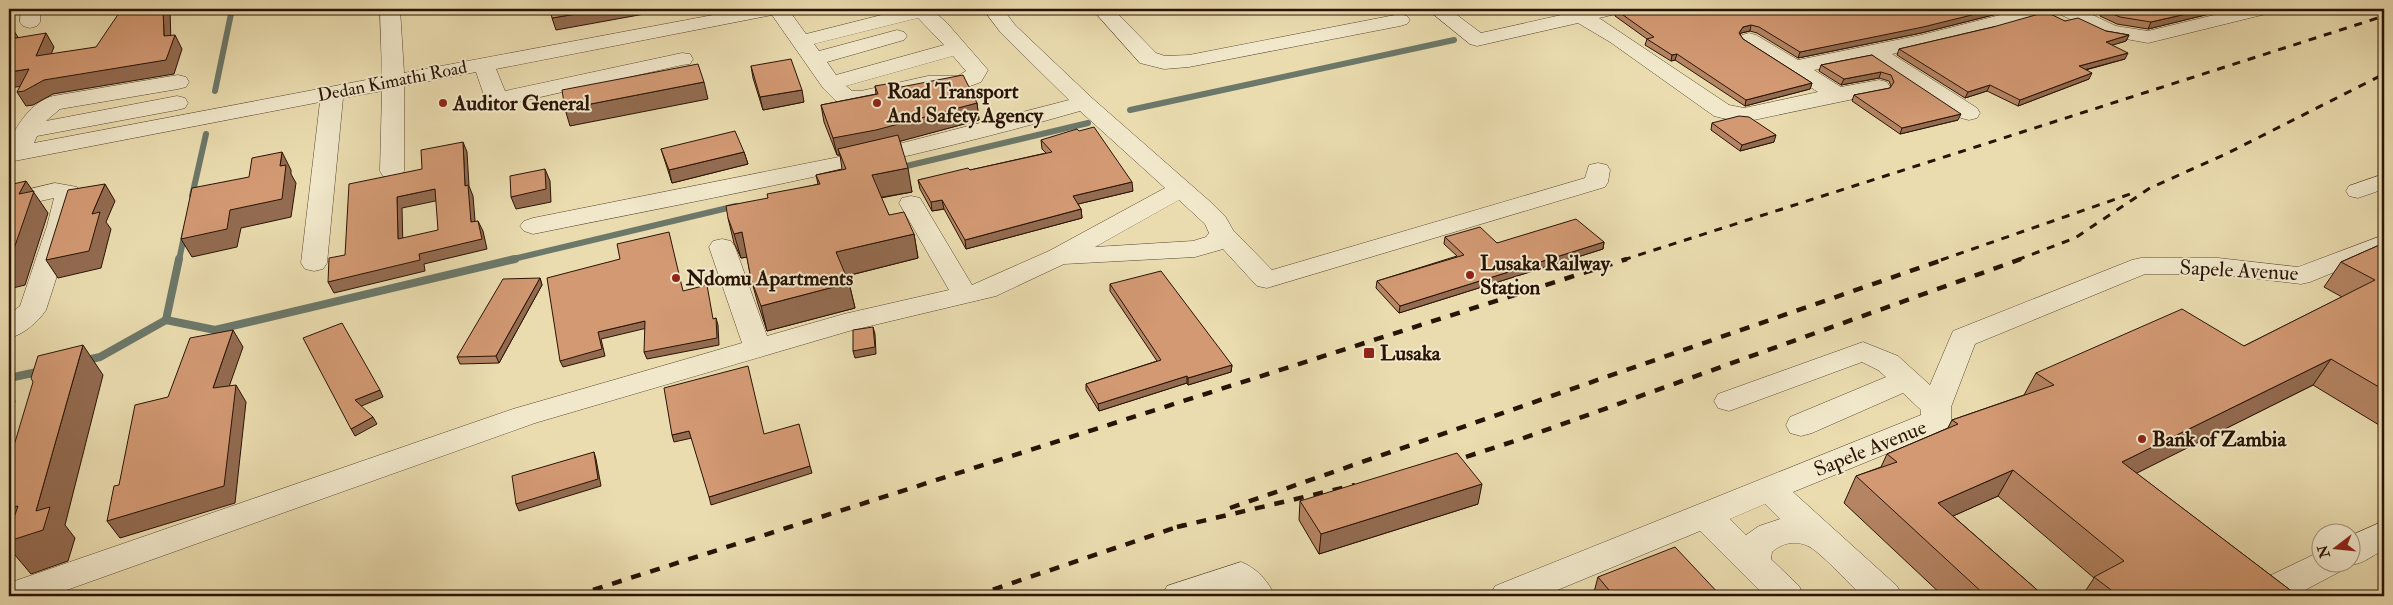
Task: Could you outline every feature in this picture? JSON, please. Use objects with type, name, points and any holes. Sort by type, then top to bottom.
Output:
[{"type":"street","points":[[390,9],[393,80],[392,171]]},
{"type":"street","points":[[776,9],[802,41],[831,83],[846,98],[861,98],[928,83],[962,82],[973,77],[977,70],[937,25],[924,12],[920,11],[802,41]]},
{"type":"street","name":"Dedan Kimathi Road","points":[[13,154],[393,80],[776,9]]},
{"type":"street","points":[[993,9],[1008,29],[1084,103],[1205,210],[1216,221],[1222,233],[1267,280],[1596,182],[1598,170]]},
{"type":"street","points":[[1102,9],[1148,58],[1164,63],[1189,61],[1400,20]]},
{"type":"street","points":[[1437,9],[1477,40],[1613,9]]},
{"type":"street","points":[[1795,67],[1874,52],[1957,33],[2045,9]]},
{"type":"street","points":[[2064,9],[2112,30],[2148,37],[2263,9]]},
{"type":"street","points":[[1581,16],[1617,38],[1722,110],[1744,115],[1837,94],[1879,87]]},
{"type":"street","points":[[814,59],[937,25]]},
{"type":"street","points":[[1749,39],[1837,94]]},
{"type":"street","points":[[831,83],[957,48]]},
{"type":"street","points":[[1874,52],[1969,113]]},
{"type":"street","points":[[484,63],[494,96],[505,98],[682,59]]},
{"type":"street","points":[[13,154],[29,131],[178,92]]},
{"type":"street","points":[[314,263],[332,92]]},
{"type":"street","points":[[533,226],[975,134],[1084,103]]},
{"type":"street","points":[[2358,191],[2384,181]]},
{"type":"street","points":[[9,201],[54,190],[68,192],[60,226],[32,310],[9,329]]},
{"type":"street","points":[[11,596],[524,416],[844,324],[986,290],[1058,257],[1181,190]]},
{"type":"street","points":[[911,203],[965,295]]},
{"type":"street","points":[[1114,227],[1114,242],[1128,253]]},
{"type":"street","points":[[1058,257],[1195,249],[1215,243],[1222,233]]},
{"type":"street","name":"Sapele Avenue","points":[[1507,596],[1936,421],[1936,407],[1963,338],[2141,266],[2218,266],[2301,276],[2384,243]]},
{"type":"street","points":[[722,247],[758,348]]},
{"type":"street","points":[[1729,401],[1863,351],[1888,363],[1936,407]]},
{"type":"street","points":[[1801,425],[1906,380]]},
{"type":"street","points":[[1769,489],[1884,596]]},
{"type":"street","points":[[1705,516],[1786,596]]},
{"type":"street","points":[[1753,564],[1756,546],[1769,534],[1792,530],[1818,535]]},
{"type":"street","points":[[2360,547],[2384,534]]},
{"type":"street","points":[[2291,596],[2279,587],[2310,572]]},
{"type":"street","points":[[1179,596],[1241,576],[1258,596]]},
{"type":"building","points":[[138,9],[163,9],[164,36],[175,35],[166,60],[44,80],[24,91],[17,92],[29,69],[9,72],[9,32],[14,31],[10,39],[46,33],[36,56],[96,47],[119,13],[137,11]]},
{"type":"building","points":[[550,9],[606,9],[552,18]]},
{"type":"building","points":[[1996,9],[1923,27],[1800,52],[1759,27],[1751,25],[1743,27],[1739,33],[1743,39],[1812,83],[1746,100],[1677,54],[1672,55],[1647,39],[1654,37],[1616,10]]},
{"type":"building","points":[[2208,9],[2151,22],[2120,17],[2103,10]]},
{"type":"building","points":[[2046,12],[2065,21],[2078,18],[2106,31],[2129,35],[2106,42],[2128,53],[2079,66],[2092,73],[2020,100],[1990,85],[1968,92],[1899,49],[1993,27]]},
{"type":"building","points":[[1872,55],[1961,114],[1902,128],[1854,95],[1890,88],[1894,82],[1891,75],[1881,72],[1844,79],[1821,65]]},
{"type":"building","points":[[791,59],[802,90],[760,97],[751,66]]},
{"type":"building","points":[[698,64],[704,82],[565,109],[562,90]]},
{"type":"building","points":[[963,75],[977,103],[876,130],[833,138],[821,105],[878,94],[875,86],[898,82],[901,87]]},
{"type":"building","points":[[1739,116],[1749,117],[1776,135],[1742,145],[1712,123]]},
{"type":"building","points":[[1094,127],[1132,182],[1073,196],[1081,209],[965,240],[942,200],[931,202],[918,180],[968,168],[970,170],[1052,152],[1041,140],[1077,129],[1079,131]]},
{"type":"building","points":[[735,131],[744,152],[669,170],[661,149]]},
{"type":"building","points":[[898,135],[908,168],[872,175],[889,215],[904,212],[914,234],[836,252],[849,283],[761,306],[751,279],[742,232],[734,234],[726,206],[768,198],[767,194],[820,184],[816,175],[846,169],[838,149]]},
{"type":"building","points":[[463,142],[465,186],[468,185],[471,222],[478,221],[482,239],[419,254],[420,260],[328,282],[329,258],[345,255],[349,184],[422,169],[421,150]],"holes":[[[435,189],[438,230],[398,239],[397,197]]]},
{"type":"building","points":[[282,152],[280,166],[286,165],[282,199],[230,210],[227,229],[181,239],[192,188],[249,177],[252,158]]},
{"type":"building","points":[[545,169],[546,189],[511,197],[510,176]]},
{"type":"building","points":[[26,181],[19,194],[34,191],[9,263],[9,185]]},
{"type":"building","points":[[105,184],[92,214],[100,212],[89,251],[46,260],[68,190]]},
{"type":"building","name":"Lusaka Railway Station","points":[[1576,219],[1604,242],[1400,306],[1377,281],[1464,255],[1445,237],[1480,227],[1497,243]]},
{"type":"building","points":[[669,232],[683,291],[707,285],[713,319],[716,318],[717,338],[644,352],[645,321],[598,332],[602,349],[560,361],[547,278],[620,259],[617,244]]},
{"type":"building","points":[[2384,243],[2384,390],[2331,359],[2122,462],[2298,596],[2119,596],[2094,577],[2124,561],[2013,470],[1938,503],[2044,596],[1986,596],[1856,476],[1897,462],[1887,454],[1958,424],[1952,420],[2054,385],[2036,373],[2182,309],[2244,346],[2375,280],[2341,262]]},
{"type":"building","points":[[1161,271],[1232,365],[1188,378],[1187,376],[1098,404],[1086,384],[1161,360],[1110,284]]},
{"type":"building","points":[[540,278],[496,356],[457,357],[503,279]]},
{"type":"building","points":[[342,323],[380,390],[355,400],[373,417],[351,429],[303,338]]},
{"type":"building","points":[[873,327],[875,347],[853,351],[853,330]]},
{"type":"building","points":[[233,330],[213,388],[236,385],[224,486],[107,521],[114,486],[119,485],[135,405],[168,397],[190,338]]},
{"type":"building","points":[[83,345],[36,511],[50,507],[43,530],[9,541],[9,532],[18,506],[9,508],[9,462],[33,382],[31,378],[38,356]]},
{"type":"building","points":[[748,366],[764,434],[799,424],[810,466],[709,497],[689,431],[672,435],[664,388]]},
{"type":"building","points":[[594,452],[598,479],[516,504],[512,476]]},
{"type":"building","points":[[1457,453],[1482,484],[1321,534],[1300,501]]},
{"type":"building","points":[[1675,547],[1721,596],[1614,596],[1598,577]]},
{"type":"waterway","points":[[215,91],[232,9]]},
{"type":"waterway","points":[[1130,110],[1454,40]]},
{"type":"waterway","points":[[898,168],[1088,123]]},
{"type":"waterway","points":[[192,196],[206,134]]},
{"type":"waterway","points":[[509,260],[736,206]]},
{"type":"waterway","points":[[179,260],[185,232]]},
{"type":"waterway","points":[[166,320],[179,259]]},
{"type":"waterway","points":[[166,320],[215,330],[515,259]]},
{"type":"waterway","points":[[83,361],[100,357],[166,320]]},
{"type":"waterway","points":[[9,378],[42,371]]},
{"type":"railway","points":[[1623,260],[2384,16]]},
{"type":"railway","points":[[2017,260],[2075,238],[2150,188],[2226,154],[2384,74]]},
{"type":"railway","points":[[1941,260],[2136,192]]},
{"type":"railway","points":[[574,596],[1627,259]]},
{"type":"railway","points":[[1230,508],[1945,259]]},
{"type":"railway","points":[[1447,463],[1521,439],[2021,259]]},
{"type":"railway","points":[[1177,527],[1355,485]]},
{"type":"railway","points":[[1177,527],[1183,525]]},
{"type":"railway","points":[[974,596],[1177,527]]},
{"type":"place","name":"Auditor General","points":[[443,103]]},
{"type":"place","name":"Road Transport And Safety Agency","points":[[877,103]]},
{"type":"place","name":"Lusaka Railway Station","points":[[1470,275]]},
{"type":"place","name":"Ndomu Apartments","points":[[676,278]]},
{"type":"place","name":"Lusaka","points":[[1369,353]]},
{"type":"place","name":"Bank of Zambia","points":[[2142,439]]}]
